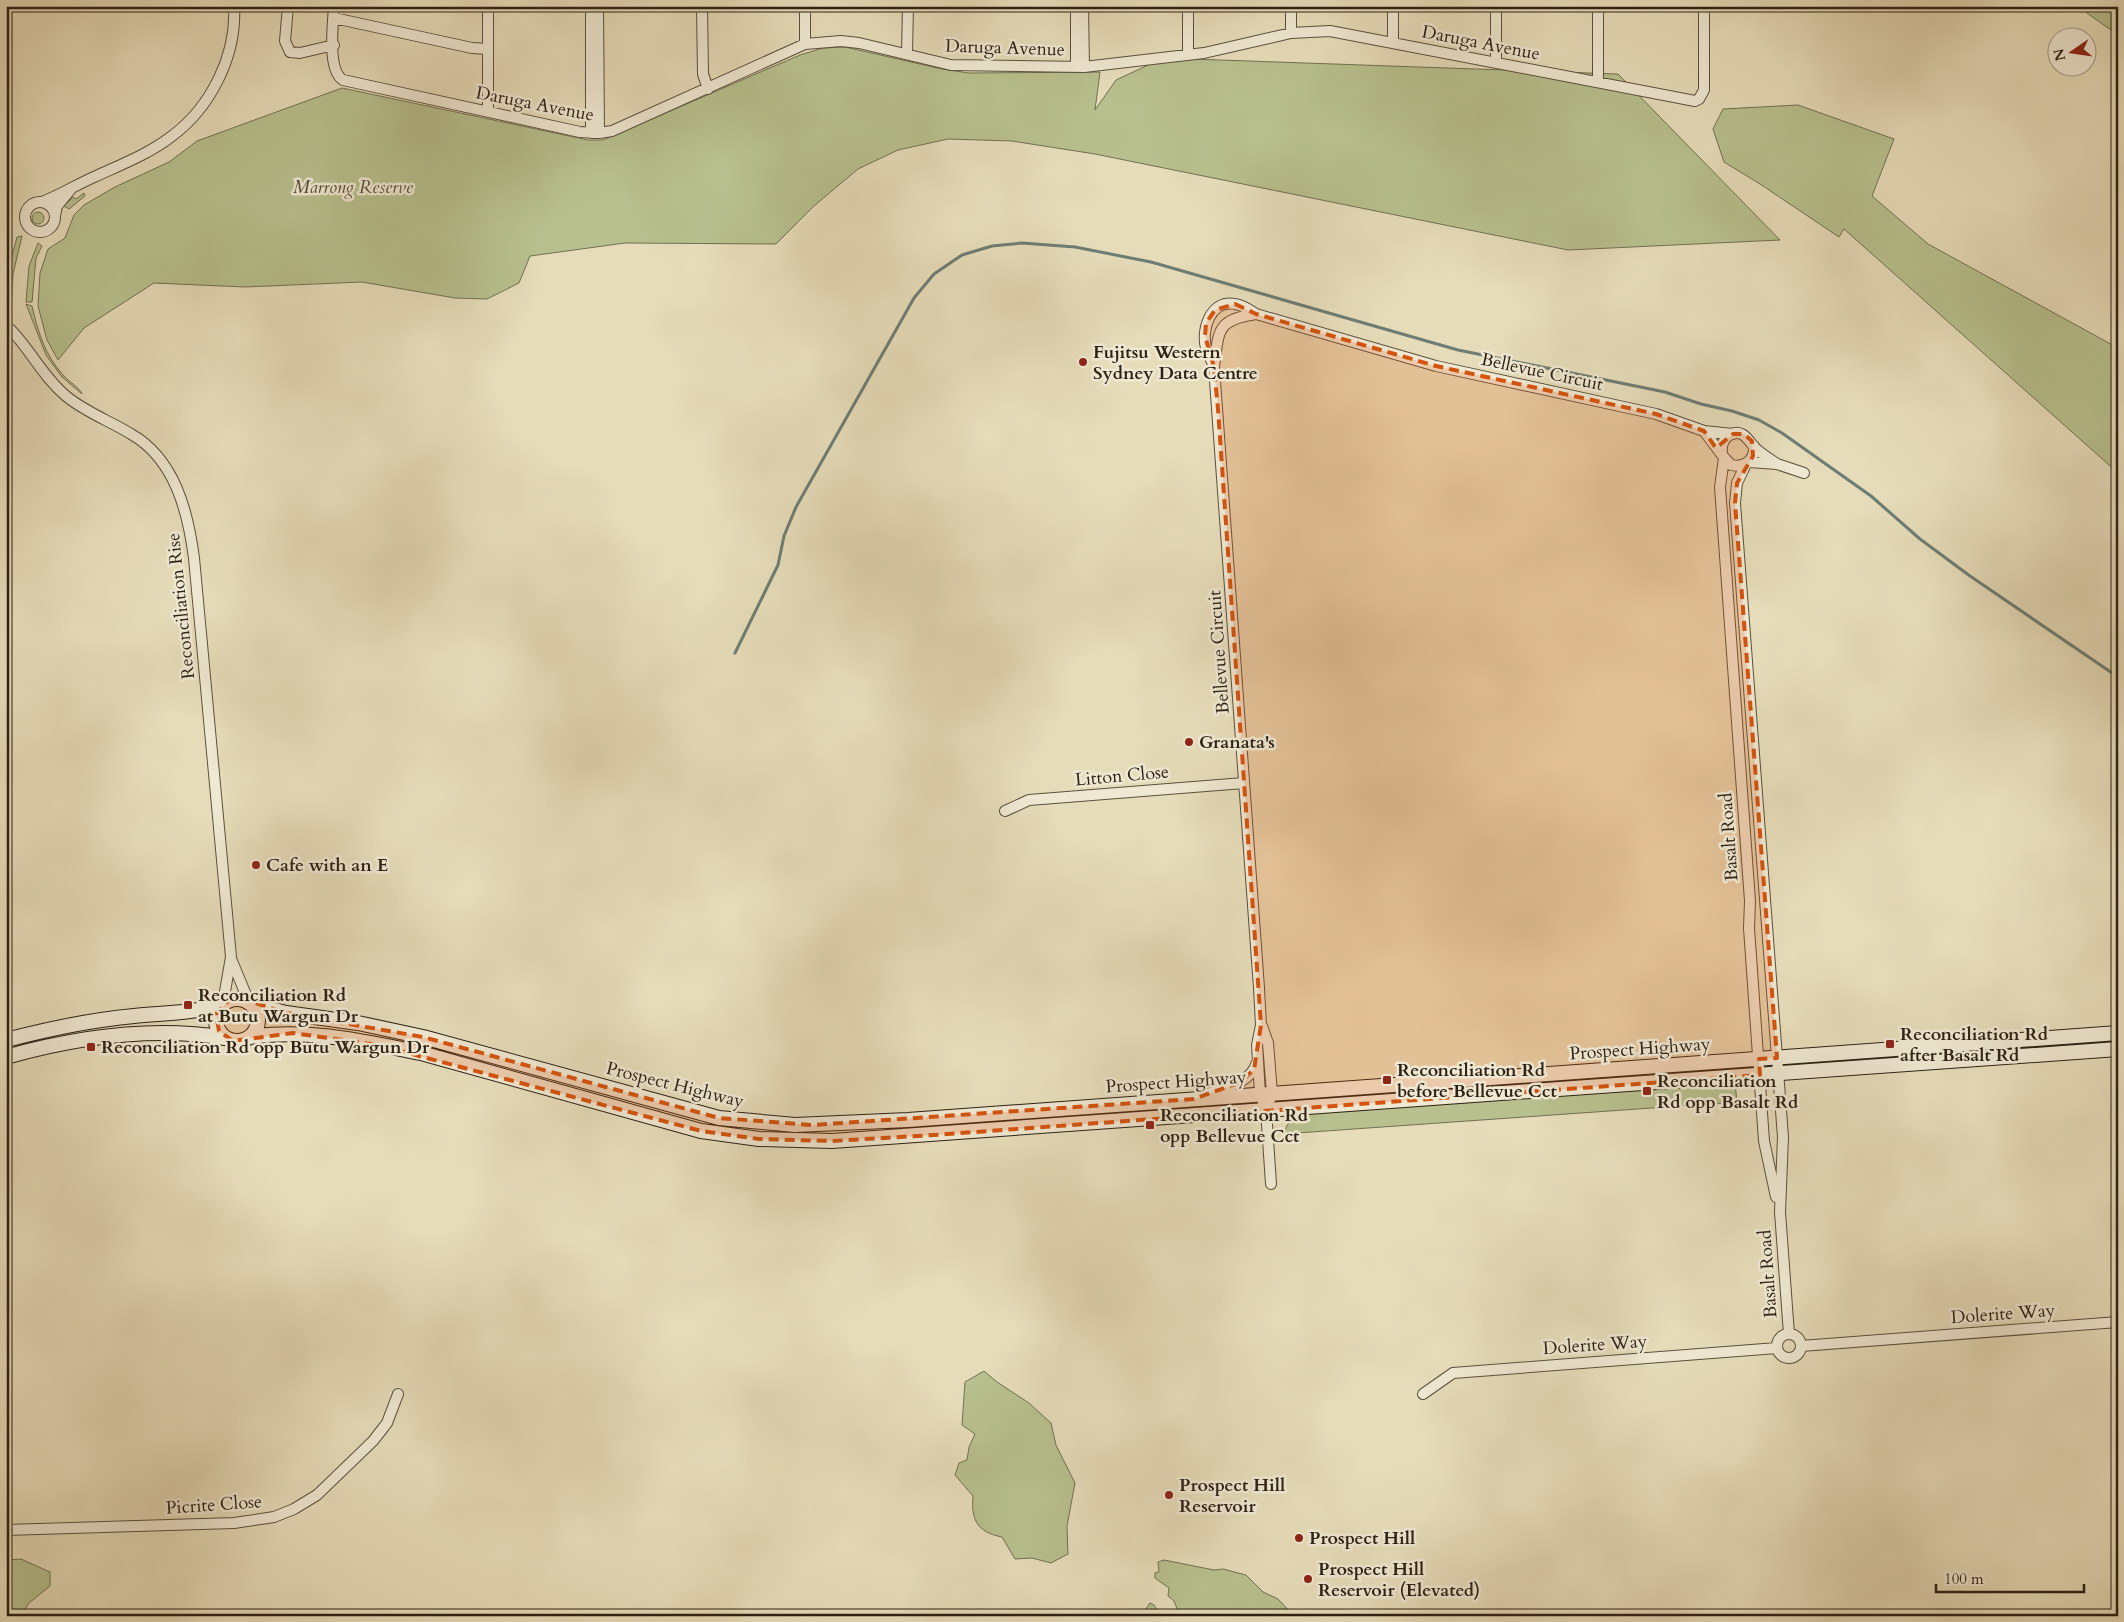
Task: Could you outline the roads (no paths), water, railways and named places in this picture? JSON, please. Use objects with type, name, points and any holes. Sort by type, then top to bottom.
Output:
[{"type":"main road","points":[[6,1040],[78,1024],[134,1016],[202,1010],[236,998],[250,1003],[257,1013],[258,1019],[257,1026],[250,1036],[239,1041],[184,1032],[142,1033],[65,1044],[6,1057]]},
{"type":"main road","name":"Prospect Highway","points":[[250,1003],[286,1013],[358,1023],[423,1037],[622,1092],[738,1121],[812,1125],[2118,1034]]},
{"type":"main road","points":[[223,1004],[215,1020],[219,1031],[225,1038]]},
{"type":"main road","name":"Prospect Highway","points":[[250,1036],[293,1033],[393,1048],[701,1131],[759,1139],[832,1141],[2118,1049]]},
{"type":"street","points":[[71,189],[57,206],[48,229],[39,232],[30,228],[25,220],[26,210],[33,203],[42,202],[138,157],[171,137],[188,122],[209,96],[220,76],[233,32],[234,6]]},
{"type":"street","points":[[288,6],[285,41],[290,52],[300,53],[334,45]]},
{"type":"street","name":"Daruga Avenue","points":[[334,6],[333,66],[339,77],[344,80],[488,112],[595,133],[612,131],[805,44],[841,41],[951,65],[1080,67],[1188,55],[1291,33],[1330,31],[1598,82],[1687,101],[1700,99],[1704,90],[1704,6]]},
{"type":"street","points":[[488,6],[488,112]]},
{"type":"street","points":[[591,6],[595,133]]},
{"type":"street","points":[[595,133],[598,6]]},
{"type":"street","points":[[702,6],[703,74],[708,88]]},
{"type":"street","points":[[805,6],[805,44]]},
{"type":"street","points":[[907,54],[908,6]]},
{"type":"street","points":[[1024,6],[1099,6]]},
{"type":"street","points":[[1188,6],[1188,55]]},
{"type":"street","points":[[1291,6],[1291,33]]},
{"type":"street","points":[[1393,6],[1393,42]]},
{"type":"street","points":[[1496,6],[1496,63]]},
{"type":"street","points":[[1598,6],[1598,82]]},
{"type":"street","points":[[1080,7],[1080,67]]},
{"type":"street","points":[[334,18],[472,48],[488,49]]},
{"type":"street","points":[[42,202],[51,206],[54,216]]},
{"type":"street","name":"Bellevue Circuit","points":[[1214,366],[1206,348],[1206,323],[1215,310],[1228,304],[1235,304],[1256,314],[1436,366],[1656,414],[1704,431],[1734,434]]},
{"type":"street","name":"Bellevue Circuit","points":[[1256,314],[1233,319],[1222,328],[1214,366],[1261,1025],[1258,1055],[1266,1094]]},
{"type":"street","name":"Reconciliation Rise","points":[[10,329],[26,346],[51,381],[65,396],[82,408],[133,435],[149,447],[174,481],[184,505],[194,558],[231,957],[223,1004]]},
{"type":"street","points":[[1704,431],[1723,457],[1736,466],[1748,463],[1778,464],[1804,473]]},
{"type":"street","points":[[1723,457],[1725,440],[1734,434],[1748,437],[1754,446],[1778,464]]},
{"type":"street","points":[[1748,463],[1753,456],[1754,446]]},
{"type":"street","name":"Basalt Road","points":[[1723,457],[1720,487],[1746,843],[1764,1141],[1780,1212]]},
{"type":"street","name":"Basalt Road","points":[[1748,463],[1736,483],[1735,504],[1779,1073],[1783,1137],[1780,1212],[1789,1334]]},
{"type":"street","name":"Litton Close","points":[[1005,811],[1029,800],[1244,783]]},
{"type":"street","points":[[1746,843],[1760,843]]},
{"type":"street","name":"Reconciliation Rise","points":[[231,957],[250,1003]]},
{"type":"street","name":"Bellevue Circuit","points":[[1261,1025],[1268,1043],[1266,1110],[1270,1184]]},
{"type":"street","points":[[1194,1099],[1245,1079],[1254,1070],[1258,1055]]},
{"type":"street","name":"Dolerite Way","points":[[1801,1346],[2118,1322]]},
{"type":"street","points":[[1789,1334],[1799,1339],[1801,1346],[1798,1354],[1792,1358],[1780,1355],[1777,1348],[1778,1340],[1789,1334]]},
{"type":"street","name":"Dolerite Way","points":[[1423,1394],[1453,1373],[1777,1348]]},
{"type":"street","name":"Picrite Close","points":[[6,1530],[234,1523],[274,1517],[294,1509],[317,1495],[373,1442],[387,1423],[398,1394]]},
{"type":"waterway","points":[[735,653],[778,565],[784,536],[796,507],[914,298],[934,274],[962,255],[992,246],[1022,243],[1075,247],[1151,262],[1458,350],[1665,392],[1759,420],[1782,433],[1871,496],[1920,539],[1970,576],[2118,677]]},
{"type":"place","name":"Fujitsu Western Sydney Data Centre","points":[[1083,362]]},
{"type":"place","name":"Granata's","points":[[1189,742]]},
{"type":"place","name":"Cafe with an E","points":[[256,865]]},
{"type":"place","name":"Reconciliation Rd at Butu Wargun Dr","points":[[188,1005]]},
{"type":"place","name":"Reconciliation Rd after Basalt Rd","points":[[1890,1044]]},
{"type":"place","name":"Reconciliation Rd opp Butu Wargun Dr","points":[[91,1047]]},
{"type":"place","name":"Reconciliation Rd before Bellevue Cct","points":[[1387,1080]]},
{"type":"place","name":"Reconciliation Rd opp Basalt Rd","points":[[1647,1091]]},
{"type":"place","name":"Reconciliation Rd opp Bellevue Cct","points":[[1150,1125]]},
{"type":"place","name":"Prospect Hill Reservoir","points":[[1169,1495]]},
{"type":"place","name":"Prospect Hill","points":[[1299,1538]]},
{"type":"place","name":"Prospect Hill Reservoir (Elevated)","points":[[1308,1579]]},
{"type":"park label","name":"Marrong Reserve","points":[[353,187]]}]
